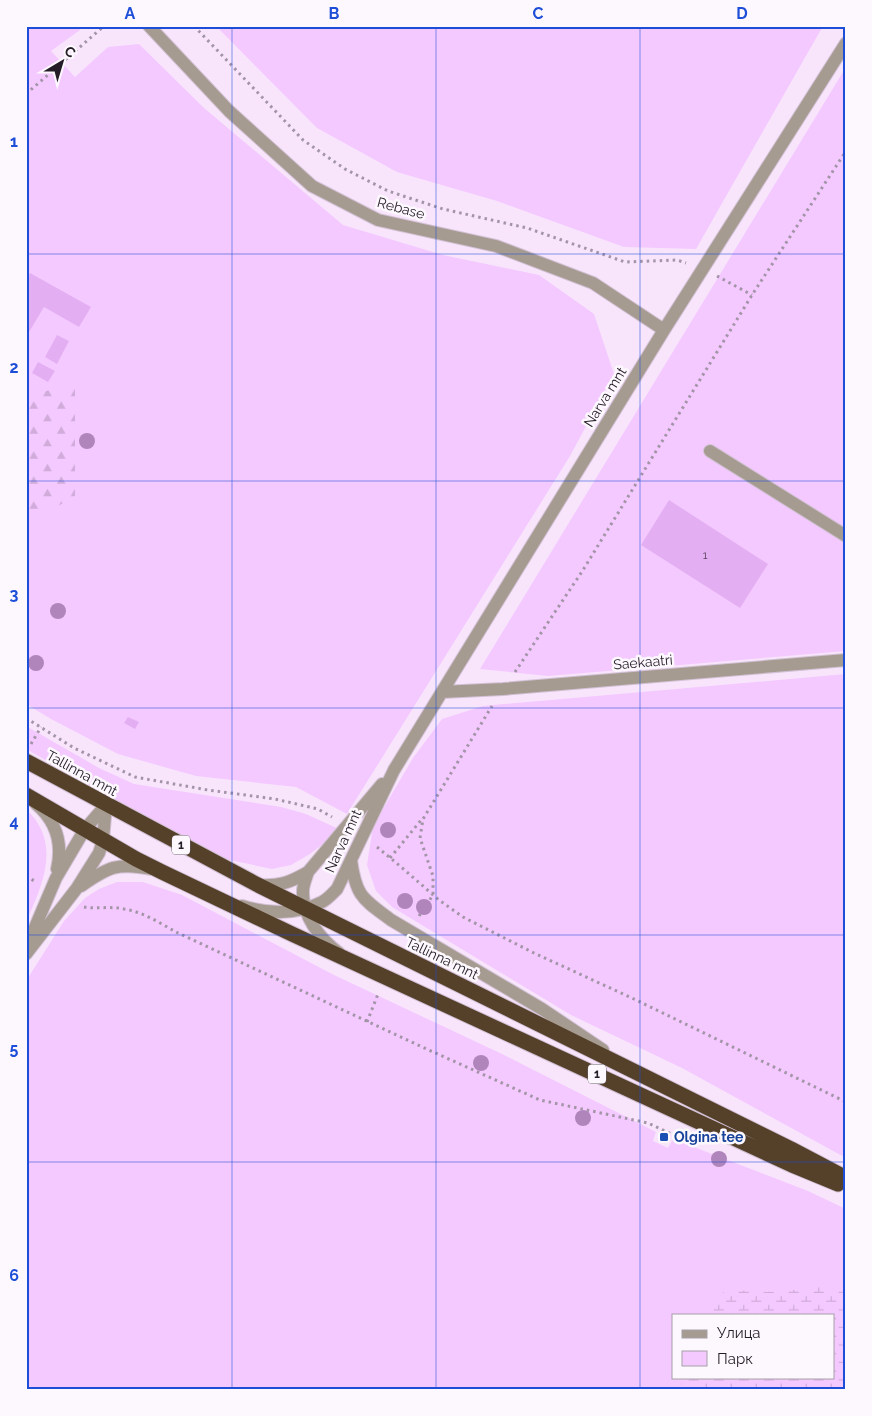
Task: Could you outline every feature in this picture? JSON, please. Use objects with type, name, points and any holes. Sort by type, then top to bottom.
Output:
[{"type":"highway","name":"Tallinna mnt","points":[[26,761],[256,884],[641,1074],[846,1178]]},
{"type":"highway","name":"1","points":[[26,796],[162,872],[784,1161],[846,1187]]},
{"type":"street","name":"Rebase","points":[[149,26],[230,111],[312,186],[378,220],[496,246],[593,283],[664,330]]},
{"type":"street","name":"Narva mnt","points":[[222,900],[274,913],[304,908],[323,901],[337,889],[394,770],[664,330],[846,43]]},
{"type":"street","points":[[710,451],[846,536]]},
{"type":"street","name":"Saekaatri","points":[[442,692],[503,689],[846,660]]},
{"type":"street","name":"Narva mnt","points":[[304,908],[303,891],[308,872],[394,770]]},
{"type":"street","points":[[26,796],[43,810],[55,826],[60,854],[53,884]]},
{"type":"street","points":[[26,948],[53,884],[85,829],[106,805]]},
{"type":"street","points":[[26,954],[69,899],[100,853],[106,805]]},
{"type":"street","points":[[351,860],[353,880],[358,893],[391,920],[542,1010],[641,1074]]},
{"type":"street","points":[[77,888],[110,868],[127,866],[162,872]]},
{"type":"street","points":[[256,884],[273,886],[290,883],[308,872]]},
{"type":"street","points":[[304,908],[310,922],[320,935],[332,948],[348,960]]},
{"type":"path","points":[[26,94],[104,26]]},
{"type":"path","points":[[194,26],[303,140],[345,169],[388,191],[443,209],[526,228],[625,262],[677,260],[703,269],[752,295]]},
{"type":"path","points":[[390,858],[423,819],[503,689],[583,570],[752,295],[846,151]]},
{"type":"path","points":[[26,718],[74,748],[134,777],[283,801],[318,809],[346,826]]},
{"type":"path","points":[[26,752],[40,727]]},
{"type":"path","points":[[423,819],[420,838],[433,876],[433,895]]},
{"type":"path","points":[[362,835],[433,895],[463,917],[534,953],[634,999],[846,1102]]},
{"type":"path","points":[[26,876],[53,884]]},
{"type":"path","points":[[69,899],[82,906],[99,909],[122,908],[143,914],[178,933],[376,1026],[540,1100],[648,1124],[678,1137]]},
{"type":"green space","points":[[26,26],[80,26],[80,30],[51,51],[75,77],[108,47],[139,44],[204,108],[343,225],[443,255],[539,275],[594,314],[614,374],[570,456],[347,814],[296,787],[196,776],[118,754],[26,704]]},
{"type":"green space","points":[[216,26],[823,26],[696,249],[624,247],[497,201],[397,172],[317,128]]},
{"type":"green space","points":[[846,67],[846,651],[548,676],[480,669]]},
{"type":"green space","points":[[75,381],[75,496],[29,523],[26,518],[26,398]]},
{"type":"green space","points":[[846,674],[846,1158],[682,1068],[571,1015],[392,907],[376,891],[367,865],[373,826],[413,758],[442,719],[483,706]]},
{"type":"green space","points":[[26,726],[99,768],[134,784],[281,807],[306,814],[341,830],[310,854],[291,865],[272,869],[225,859],[26,749]]},
{"type":"green space","points":[[26,809],[37,822],[44,836],[46,864],[43,879],[26,922]]},
{"type":"green space","points":[[117,882],[143,882],[182,895],[334,975],[502,1054],[656,1132],[653,1141],[668,1148],[673,1139],[808,1191],[846,1209],[846,1390],[26,1390],[26,981],[64,921],[85,898],[99,889]]},
{"type":"green space","points":[[838,1285],[846,1286],[846,1390],[684,1390],[678,1378],[834,1378],[834,1314],[706,1314],[725,1290],[776,1292]]},
{"type":"building","points":[[30,273],[91,307],[79,327],[44,307],[26,337],[26,279]]},
{"type":"building","points":[[57,335],[69,341],[57,364],[45,357]]},
{"type":"building","points":[[38,362],[55,371],[48,382],[32,373]]},
{"type":"building","points":[[669,500],[768,564],[740,608],[641,545]]},
{"type":"building","points":[[128,717],[139,722],[135,729],[124,723]]},
{"type":"place","name":"Olgina tee","points":[[664,1137]]}]
